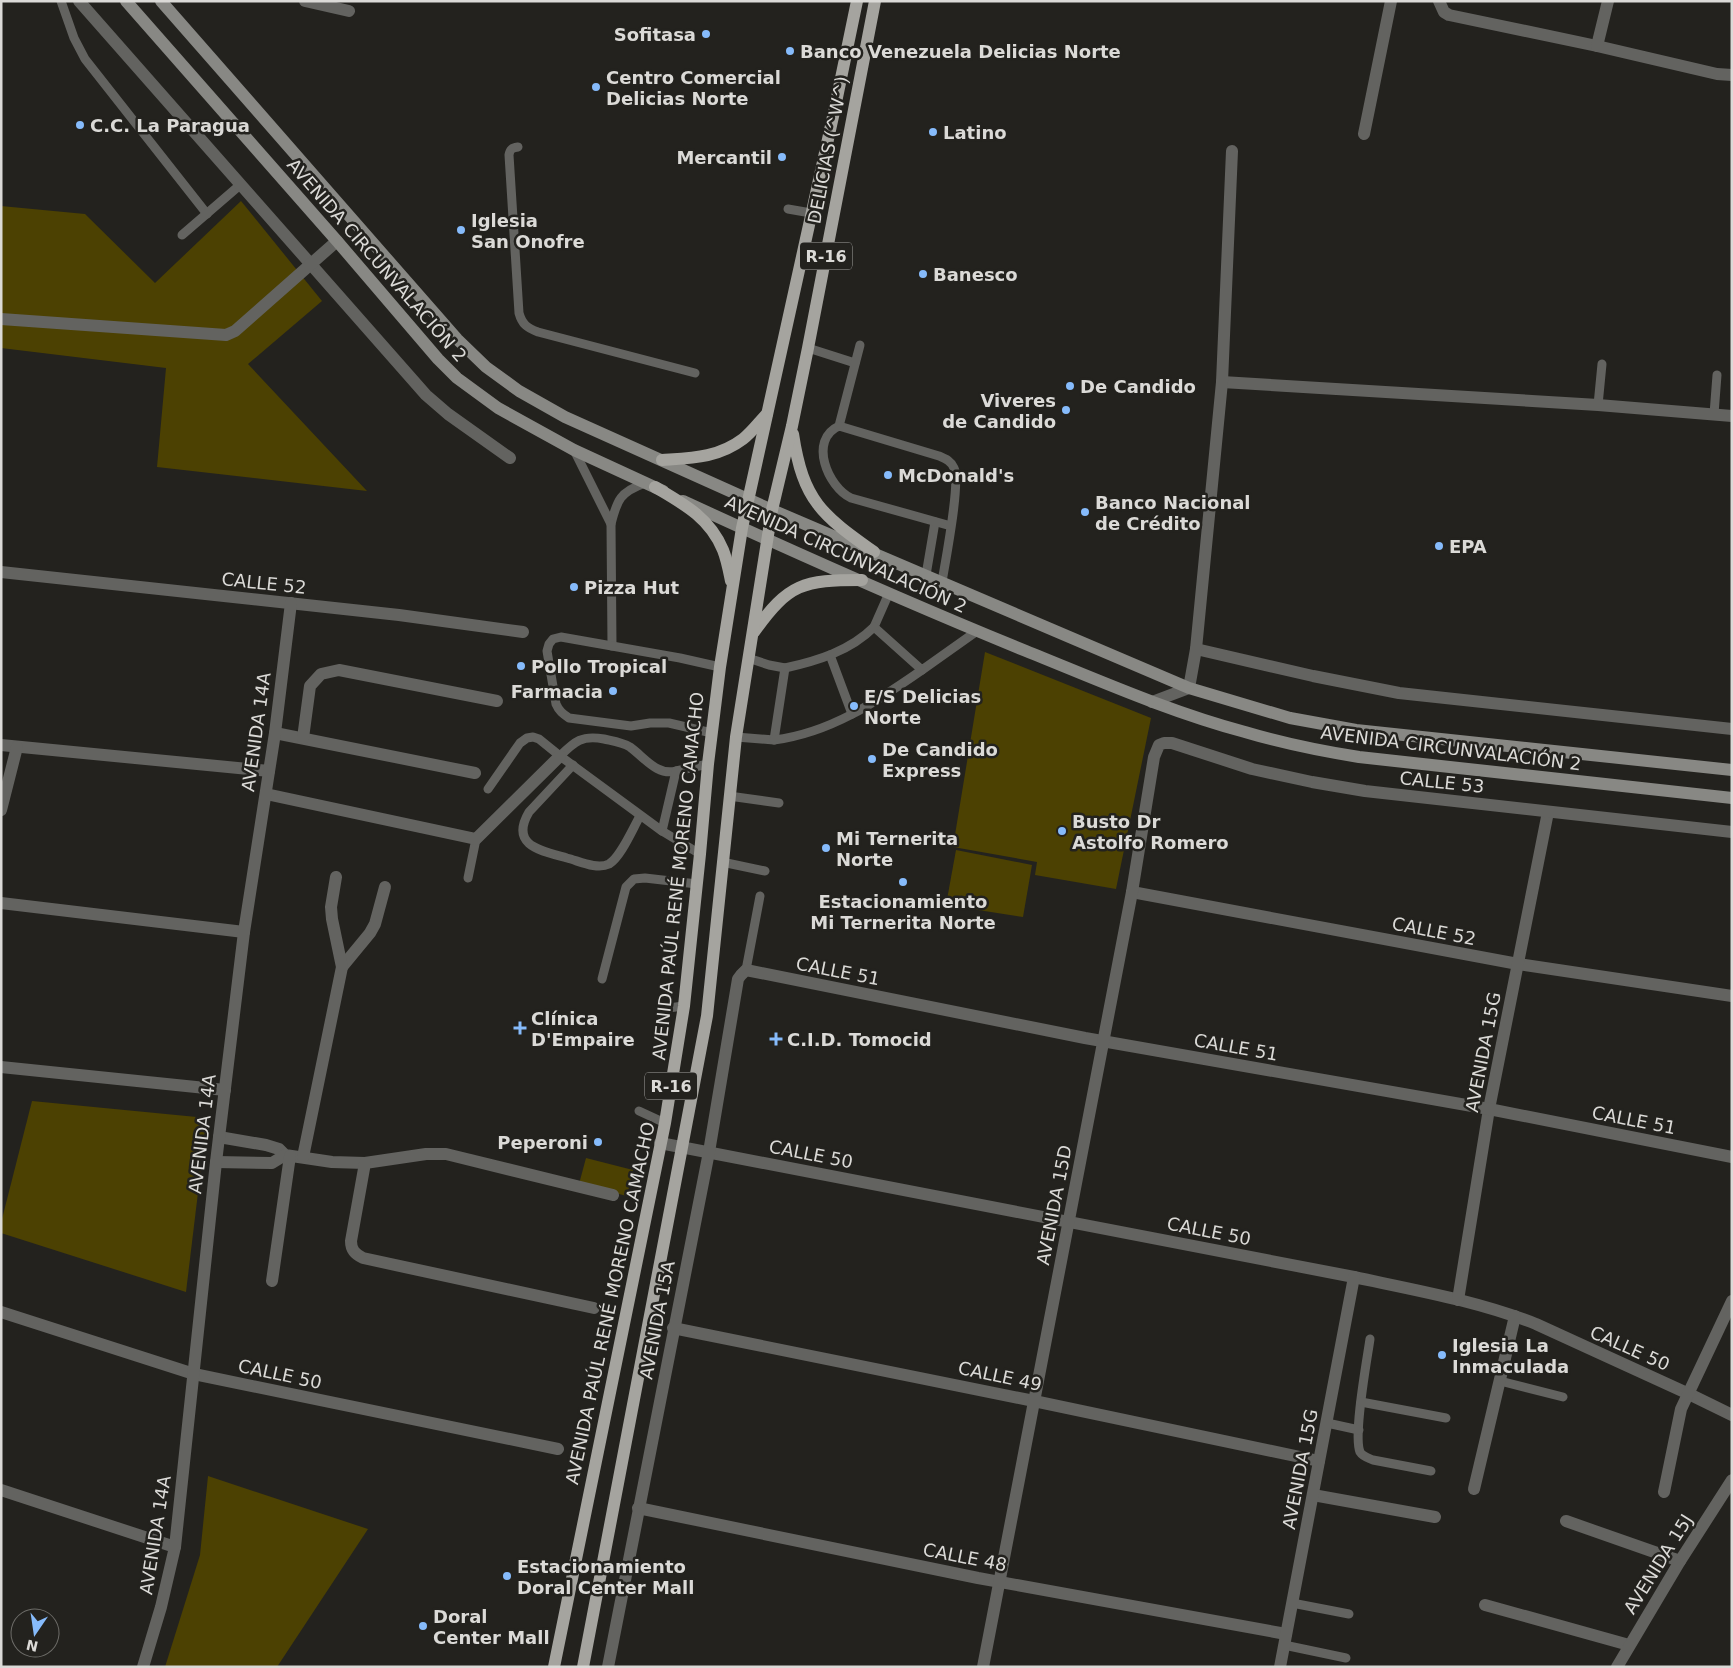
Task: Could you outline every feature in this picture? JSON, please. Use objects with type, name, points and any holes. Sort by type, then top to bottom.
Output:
[{"type":"main road","name":"AVENIDA CIRCUNVALACIÓN 2","points":[[126,1],[438,359],[457,378],[498,408],[574,450],[742,528],[977,631],[1152,702],[1244,732],[1304,747],[1359,757],[1732,798]]},
{"type":"main road","name":"AVENIDA CIRCUNVALACIÓN 2","points":[[161,1],[457,339],[486,367],[519,391],[565,417],[772,510],[1190,688],[1290,718],[1349,729],[1732,770]]},
{"type":"main road","name":"DELICIAS (^W^)","points":[[748,499],[857,1]]},
{"type":"main road","name":"DELICIAS (^W^)","points":[[772,510],[808,348],[875,1]]},
{"type":"main road","points":[[662,460],[709,456],[725,451],[743,439],[767,414]]},
{"type":"main road","points":[[792,426],[798,465],[813,500],[839,527],[874,552]]},
{"type":"main road","points":[[650,485],[688,506],[710,529],[724,552],[733,587]]},
{"type":"main road","name":"AVENIDA PAÚL RENÉ MORENO CAMACHO","points":[[554,1667],[665,1123],[684,1006],[708,764],[720,667],[748,499]]},
{"type":"main road","name":"R-16","points":[[583,1667],[707,1016],[736,737],[772,510]]},
{"type":"main road","points":[[752,634],[771,608],[783,597],[802,585],[824,580],[862,580]]},
{"type":"street","points":[[79,1],[426,394],[448,414],[510,458]]},
{"type":"street","points":[[305,1],[349,11]]},
{"type":"street","points":[[1364,134],[1391,1]]},
{"type":"street","points":[[1439,1],[1444,12],[1450,15],[1598,46],[1717,74],[1732,75]]},
{"type":"street","points":[[1598,46],[1608,1]]},
{"type":"street","points":[[1152,702],[1190,688],[1196,649],[1222,382],[1232,152]]},
{"type":"street","points":[[1,318],[226,334],[235,331],[337,241]]},
{"type":"street","points":[[1222,382],[1598,405],[1732,416]]},
{"type":"street","name":"CALLE 52","points":[[1,572],[399,615],[522,632]]},
{"type":"street","name":"AVENIDA 14A","points":[[143,1667],[161,1608],[175,1547],[219,1137],[244,932],[266,794],[290,603]]},
{"type":"street","points":[[1196,649],[1313,676],[1399,693],[1732,729]]},
{"type":"street","points":[[303,738],[310,686],[321,674],[339,670],[497,701]]},
{"type":"street","points":[[274,733],[475,773]]},
{"type":"street","name":"CALLE 53","points":[[1156,750],[1158,745],[1172,743],[1252,769],[1364,791],[1732,832]]},
{"type":"street","points":[[1,745],[269,771]]},
{"type":"street","points":[[1,810],[17,747]]},
{"type":"street","name":"AVENIDA 15D","points":[[983,1667],[1132,892],[1156,750]]},
{"type":"street","points":[[266,794],[476,839],[560,756]]},
{"type":"street","name":"AVENIDA 15G","points":[[1458,1300],[1490,1109],[1548,812]]},
{"type":"street","points":[[336,877],[331,907],[342,966]]},
{"type":"street","points":[[272,1281],[293,1156],[342,966],[370,933],[375,924],[385,887]]},
{"type":"street","name":"CALLE 52","points":[[1132,892],[1518,964],[1732,996]]},
{"type":"street","points":[[1,903],[244,932]]},
{"type":"street","name":"CALLE 51","points":[[742,975],[1490,1109],[1732,1157]]},
{"type":"street","name":"AVENIDA 15A","points":[[608,1667],[742,975]]},
{"type":"street","points":[[1,1067],[225,1090]]},
{"type":"street","points":[[219,1137],[266,1145],[293,1156],[332,1162],[364,1163],[426,1154],[446,1154],[613,1196]]},
{"type":"street","name":"CALLE 50","points":[[660,1143],[1354,1277],[1458,1300],[1516,1316],[1732,1415]]},
{"type":"street","points":[[216,1162],[272,1163],[293,1156]]},
{"type":"street","points":[[364,1163],[351,1241],[353,1251],[357,1255],[363,1258],[594,1308]]},
{"type":"street","name":"AVENIDA 15G","points":[[1280,1667],[1354,1277]]},
{"type":"street","points":[[1664,1492],[1682,1409],[1732,1301]]},
{"type":"street","name":"CALLE 50","points":[[1,1312],[194,1374],[558,1449]]},
{"type":"street","points":[[1474,1489],[1516,1316]]},
{"type":"street","name":"CALLE 49","points":[[673,1328],[1319,1461]]},
{"type":"street","name":"AVENIDA 15J","points":[[1617,1667],[1628,1645],[1732,1480]]},
{"type":"street","points":[[1,1490],[175,1547]]},
{"type":"street","points":[[1313,1495],[1435,1517]]},
{"type":"street","name":"CALLE 48","points":[[638,1508],[654,1513],[1285,1640]]},
{"type":"street","points":[[1566,1521],[1680,1561]]},
{"type":"street","points":[[1485,1606],[1628,1645]]},
{"type":"lane","points":[[61,1],[74,38],[85,59],[207,214]]},
{"type":"lane","points":[[518,147],[510,150],[509,155],[519,313],[524,325],[538,332],[695,373]]},
{"type":"lane","points":[[182,235],[240,184]]},
{"type":"lane","points":[[788,209],[811,213]]},
{"type":"lane","points":[[860,345],[839,426],[828,434],[824,443],[823,456],[828,472],[838,488],[852,498],[951,526]]},
{"type":"lane","points":[[808,348],[856,363]]},
{"type":"lane","points":[[1598,405],[1602,364]]},
{"type":"lane","points":[[1714,414],[1717,374]]},
{"type":"lane","points":[[839,426],[948,460],[954,467],[956,474],[951,526],[942,582]]},
{"type":"lane","points":[[574,450],[611,524]]},
{"type":"lane","points":[[612,646],[611,524],[617,503],[630,488],[650,485]]},
{"type":"lane","points":[[926,575],[935,522]]},
{"type":"lane","points":[[748,658],[769,666],[785,668],[809,663],[847,648],[863,638],[874,626],[889,593]]},
{"type":"lane","points":[[874,626],[922,670]]},
{"type":"lane","points":[[736,737],[774,740],[796,737],[818,730],[886,695],[977,631]]},
{"type":"lane","points":[[712,733],[669,723],[631,726],[570,718],[559,711],[556,704],[548,660],[548,644],[552,639],[561,637],[720,667]]},
{"type":"lane","points":[[830,655],[852,714]]},
{"type":"lane","points":[[774,740],[785,668]]},
{"type":"lane","points":[[1732,721],[1732,729]]},
{"type":"lane","points":[[488,789],[520,743],[526,738],[533,737],[539,739],[640,816],[700,854]]},
{"type":"lane","points":[[560,756],[572,743],[592,737],[622,743],[656,769],[670,773],[708,764]]},
{"type":"lane","points":[[573,766],[529,812],[525,819],[523,835],[532,847],[550,854],[602,866],[616,858],[640,816]]},
{"type":"lane","points":[[662,831],[676,771]]},
{"type":"lane","points":[[729,796],[779,803]]},
{"type":"lane","points":[[468,878],[476,839]]},
{"type":"lane","points":[[722,862],[765,871]]},
{"type":"lane","points":[[602,979],[626,887],[634,879],[645,878],[697,884]]},
{"type":"lane","points":[[742,975],[760,896]]},
{"type":"lane","points":[[660,1009],[684,1006]]},
{"type":"lane","points":[[639,1111],[665,1123]]},
{"type":"lane","points":[[1370,1339],[1361,1402],[1360,1451],[1364,1457],[1374,1460],[1431,1471]]},
{"type":"lane","points":[[1500,1381],[1563,1397]]},
{"type":"lane","points":[[1361,1402],[1446,1418]]},
{"type":"lane","points":[[1327,1423],[1359,1430]]},
{"type":"lane","points":[[1292,1603],[1349,1614]]},
{"type":"lane","points":[[1285,1640],[1346,1658]]},
{"type":"shaded area","points":[[241,201],[322,301],[248,364],[367,491],[157,467],[166,368],[1,348],[1,206],[85,214],[155,283]]},
{"type":"shaded area","points":[[985,652],[1151,718],[1116,889],[1035,875],[1037,862],[953,847]]},
{"type":"shaded area","points":[[956,850],[1032,865],[1023,917],[946,905]]},
{"type":"shaded area","points":[[32,1101],[207,1118],[186,1292],[1,1233],[1,1223]]},
{"type":"shaded area","points":[[586,1158],[633,1170],[627,1196],[579,1184]]},
{"type":"shaded area","points":[[208,1476],[368,1529],[277,1667],[165,1667],[200,1555]]},
{"type":"place","name":"Sofitasa","points":[[706,34]]},
{"type":"place","name":"Banco Venezuela Delicias Norte","points":[[790,51]]},
{"type":"place","name":"Centro Comercial Delicias Norte","points":[[596,87]]},
{"type":"place","name":"C.C. La Paragua","points":[[80,125]]},
{"type":"place","name":"Latino","points":[[933,132]]},
{"type":"place","name":"Mercantil","points":[[782,157]]},
{"type":"place","name":"Iglesia San Onofre","points":[[461,230]]},
{"type":"place","name":"Banesco","points":[[923,274]]},
{"type":"place","name":"De Candido","points":[[1070,386]]},
{"type":"place","name":"Viveres de Candido","points":[[1066,410]]},
{"type":"place","name":"McDonald's","points":[[888,475]]},
{"type":"place","name":"Banco Nacional de Crédito","points":[[1085,512]]},
{"type":"place","name":"EPA","points":[[1439,546]]},
{"type":"place","name":"Pizza Hut","points":[[574,587]]},
{"type":"place","name":"Pollo Tropical","points":[[521,666]]},
{"type":"place","name":"Farmacia","points":[[613,691]]},
{"type":"place","name":"E/S Delicias Norte","points":[[854,706]]},
{"type":"place","name":"De Candido Express","points":[[872,759]]},
{"type":"place","name":"Busto Dr Astolfo Romero","points":[[1062,831]]},
{"type":"place","name":"Mi Ternerita Norte","points":[[826,848]]},
{"type":"place","name":"Estacionamiento Mi Ternerita Norte","points":[[903,882]]},
{"type":"place","name":"Clínica D'Empaire","points":[[520,1028]]},
{"type":"place","name":"C.I.D. Tomocid","points":[[776,1039]]},
{"type":"place","name":"Peperoni","points":[[598,1142]]},
{"type":"place","name":"Iglesia La Inmaculada","points":[[1442,1355]]},
{"type":"place","name":"Estacionamiento Doral Center Mall","points":[[507,1576]]},
{"type":"place","name":"Doral Center Mall","points":[[423,1626]]}]
